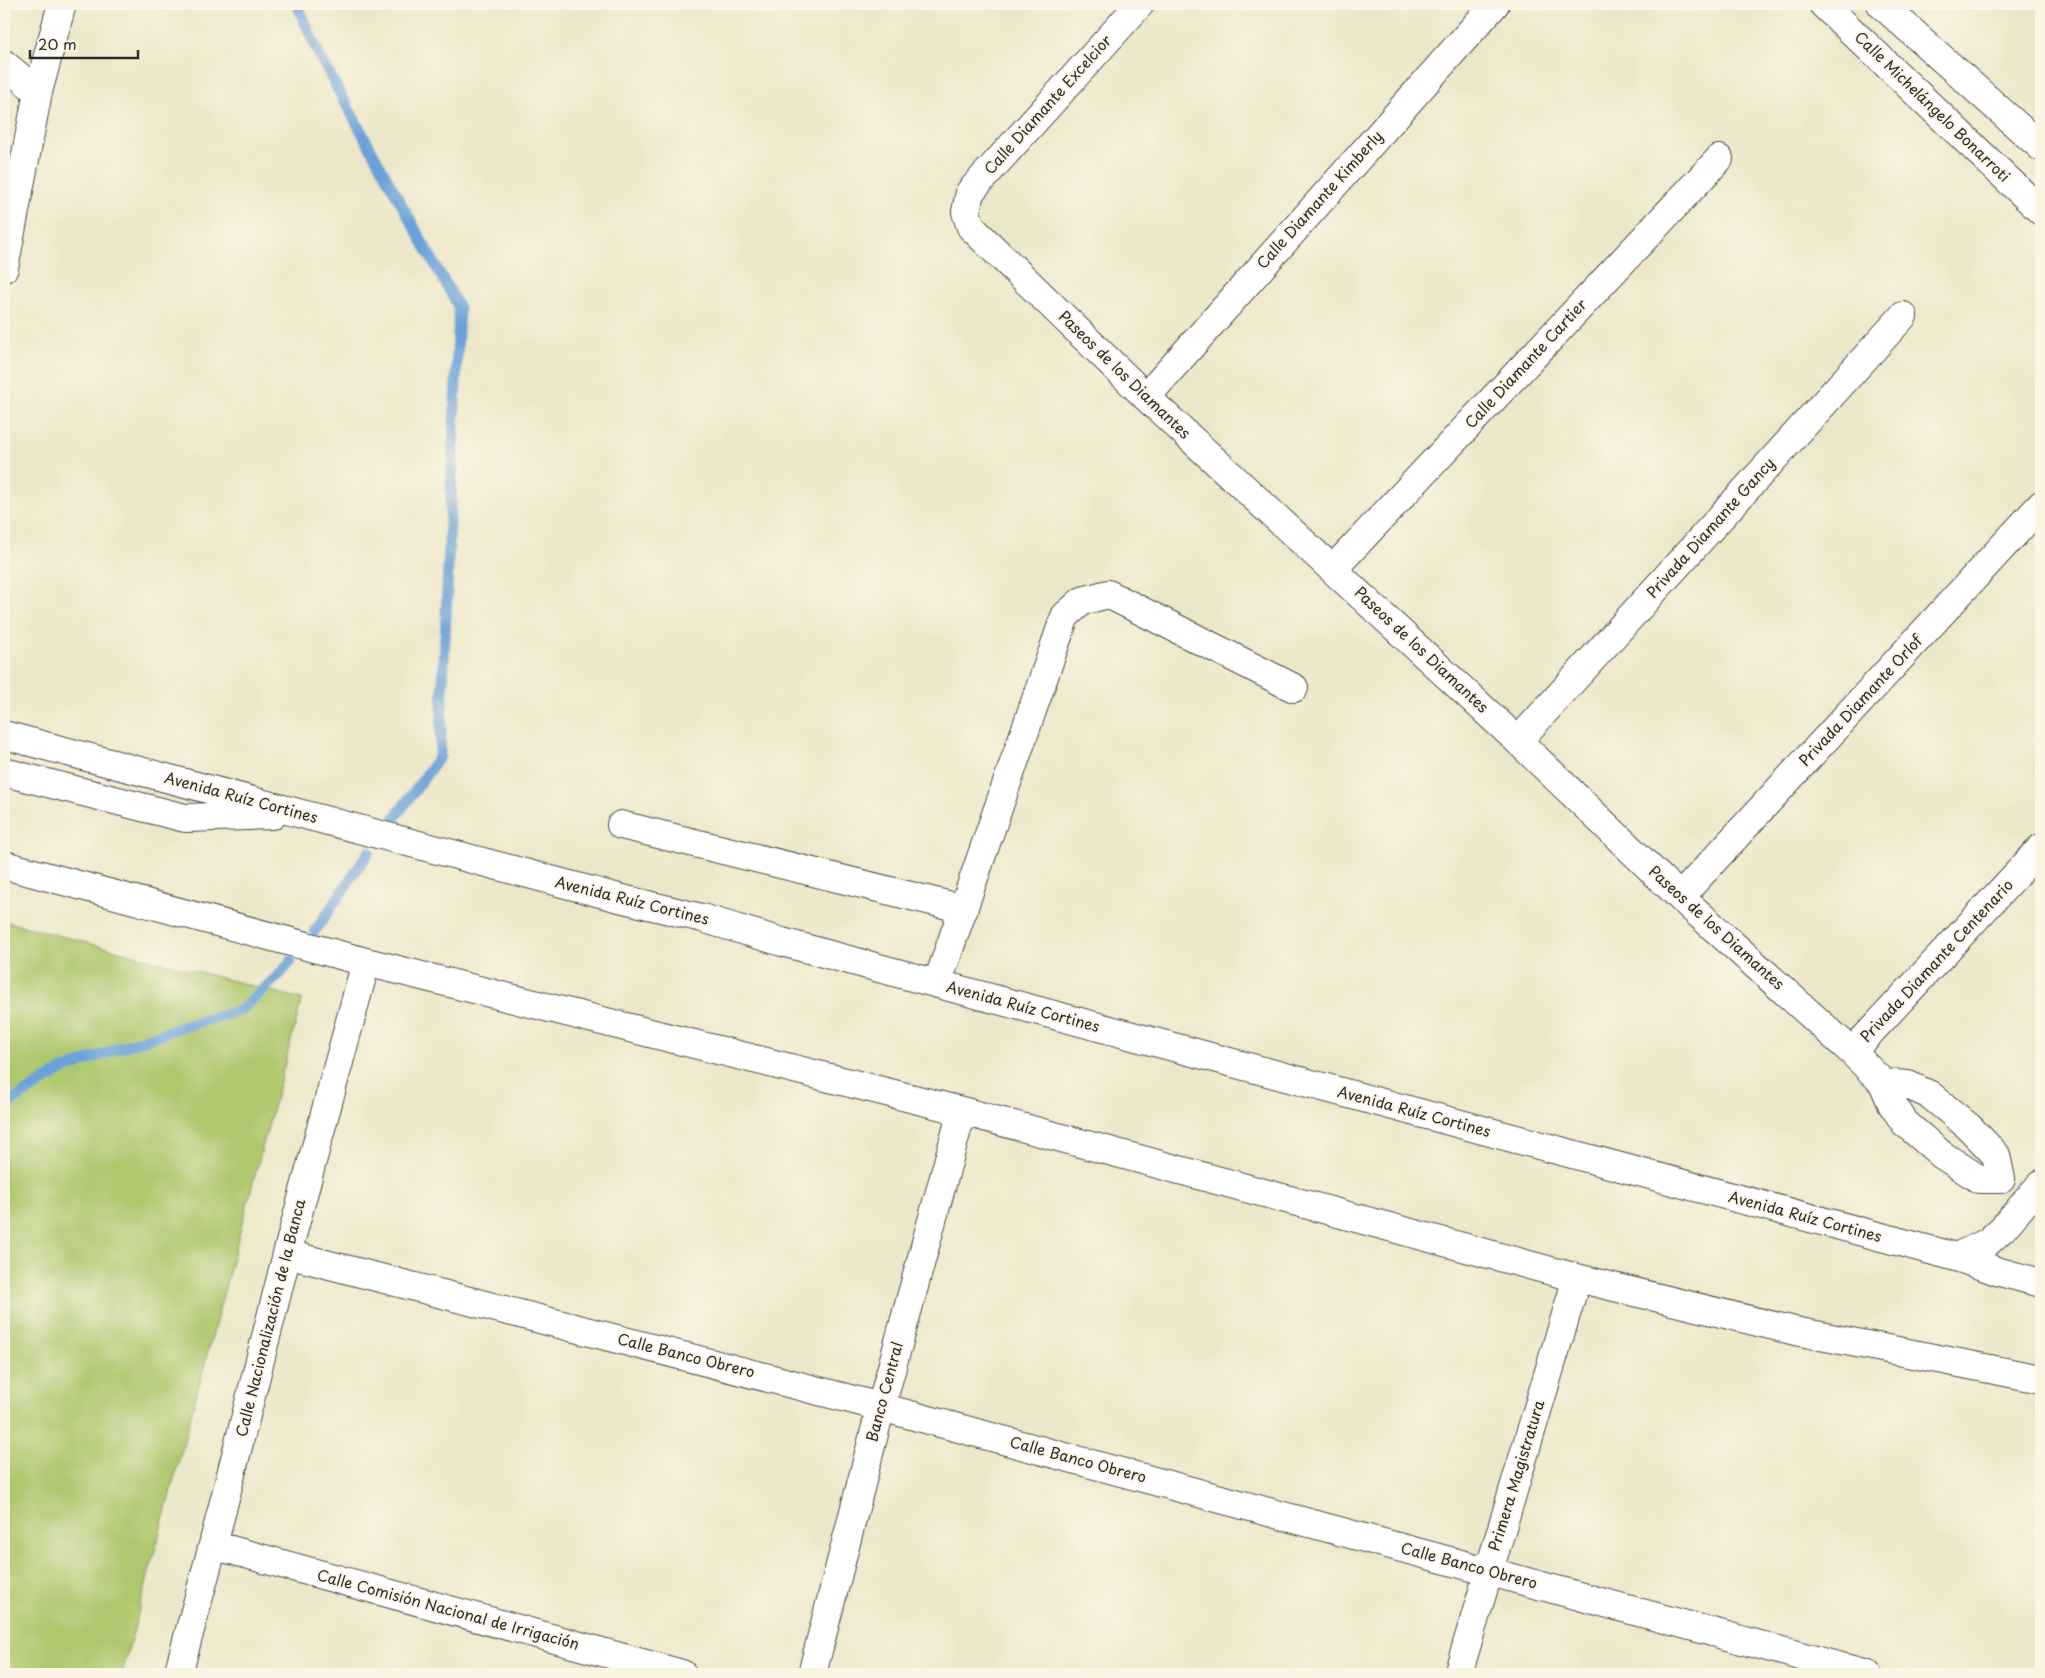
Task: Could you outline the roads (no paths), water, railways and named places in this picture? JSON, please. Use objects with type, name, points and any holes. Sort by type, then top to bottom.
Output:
[{"type":"street","points":[[4,268],[8,221],[38,92],[62,4]]},
{"type":"street","name":"Calle Diamante Excelcior","points":[[966,212],[970,192],[1140,4]]},
{"type":"street","name":"Calle Diamante Kimberly","points":[[1146,397],[1495,4]]},
{"type":"street","points":[[1881,4],[2041,147]]},
{"type":"street","name":"Calle Michelángelo Bonarroti","points":[[1834,7],[2041,211]]},
{"type":"street","points":[[4,64],[38,92]]},
{"type":"street","name":"Calle Diamante Cartier","points":[[1333,569],[1719,159]]},
{"type":"street","name":"Paseos de los Diamantes","points":[[966,212],[971,227],[1146,397],[1518,741],[1680,897],[1852,1052],[1883,1083],[1892,1104],[1905,1123],[1942,1155],[1979,1179],[2001,1179]]},
{"type":"street","name":"Privada Diamante Gancy","points":[[1518,741],[1903,316]]},
{"type":"street","name":"Privada Diamante Orlof","points":[[1680,897],[2041,505]]},
{"type":"street","points":[[937,984],[1065,616],[1082,601],[1108,594],[1294,688]]},
{"type":"street","name":"Avenida Ruíz Cortines","points":[[4,735],[619,898],[702,918],[937,984],[1956,1257],[2041,1283]]},
{"type":"street","points":[[4,772],[185,818],[302,814]]},
{"type":"street","points":[[621,825],[964,909]]},
{"type":"street","name":"Privada Diamante Centenario","points":[[1852,1052],[2041,848]]},
{"type":"street","points":[[4,865],[366,962],[962,1110],[1578,1278],[1795,1331],[2041,1379]]},
{"type":"street","name":"Calle Nacionalización de la Banca","points":[[178,1674],[287,1254],[366,962]]},
{"type":"street","points":[[1883,1083],[1908,1086],[1930,1095],[1969,1127],[1996,1155],[2001,1179],[2037,1196],[1988,1242],[1956,1257]]},
{"type":"street","name":"Banco Central","points":[[812,1674],[881,1406],[962,1110]]},
{"type":"street","name":"Calle Banco Obrero","points":[[287,1254],[881,1406],[1866,1674]]},
{"type":"street","name":"Primera Magistratura","points":[[1458,1674],[1578,1278]]},
{"type":"street","name":"Calle Comisión Nacional de Irrigación","points":[[213,1545],[682,1674]]},
{"type":"waterway","points":[[297,4],[320,57],[459,308],[440,756],[394,819]]},
{"type":"waterway","points":[[315,931],[369,852]]},
{"type":"waterway","points":[[4,1106],[60,1071],[116,1049],[241,1010],[280,974],[291,961]]}]
